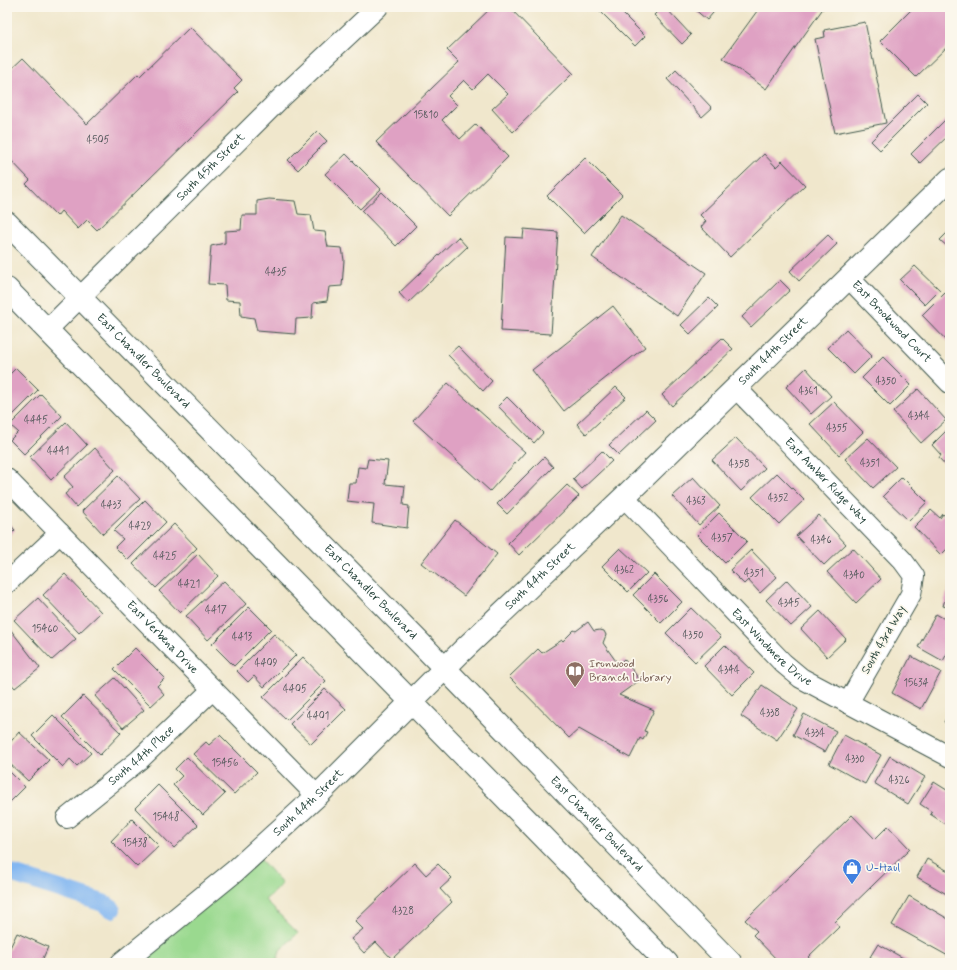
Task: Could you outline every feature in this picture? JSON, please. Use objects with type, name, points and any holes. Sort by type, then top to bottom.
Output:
[{"type":"main road","name":"South 44th Street","points":[[129,959],[235,871],[317,796],[444,668],[624,497],[950,180]]},
{"type":"main road","name":"East Chandler Boulevard","points":[[7,223],[731,963]]},
{"type":"main road","points":[[7,288],[667,963]]},
{"type":"street","name":"South 45th Street","points":[[47,330],[291,89],[378,7]]},
{"type":"street","name":"East Brookwood Court","points":[[849,278],[950,383]]},
{"type":"street","name":"East Amber Ridge Way","points":[[736,388],[903,561],[914,576]]},
{"type":"street","name":"East Verbena Drive","points":[[7,479],[317,796]]},
{"type":"street","name":"East Windmere Drive","points":[[624,497],[783,663],[801,678],[950,758]]},
{"type":"street","points":[[7,583],[60,533]]},
{"type":"street","name":"South 43rd Way","points":[[848,703],[911,594],[914,576]]},
{"type":"street","name":"South 44th Place","points":[[67,818],[139,760],[213,689]]},
{"type":"green space","points":[[255,853],[282,884],[265,900],[298,933],[280,950],[277,963],[122,963]]},
{"type":"building","points":[[492,7],[509,7],[573,73],[513,132],[492,109],[508,94],[488,74],[473,89],[464,80],[448,96],[457,105],[442,120],[460,139],[476,124],[508,157],[448,216],[376,142],[459,62],[447,50]]},
{"type":"building","points":[[596,7],[616,7],[645,36],[635,46]]},
{"type":"building","points":[[662,7],[665,7],[691,35],[682,44],[654,15]]},
{"type":"building","points":[[692,7],[718,7],[707,20]]},
{"type":"building","points":[[760,7],[824,7],[766,89],[723,58]]},
{"type":"building","points":[[914,7],[950,7],[950,44],[916,77],[880,41]]},
{"type":"building","points":[[865,22],[886,123],[835,133],[815,39],[825,37],[824,30]]},
{"type":"building","points":[[190,27],[242,80],[234,88],[238,92],[97,230],[87,220],[78,229],[61,211],[57,216],[26,184],[30,180],[7,156],[7,73],[23,58],[87,124],[138,74],[140,76]]},
{"type":"building","points":[[676,70],[712,108],[702,117],[667,79]]},
{"type":"building","points":[[918,94],[927,103],[880,150],[871,141]]},
{"type":"building","points":[[950,115],[950,134],[920,163],[911,154]]},
{"type":"building","points":[[317,131],[327,141],[298,170],[288,160]]},
{"type":"building","points":[[346,154],[381,189],[360,209],[325,174]]},
{"type":"building","points":[[764,154],[776,167],[782,161],[805,185],[730,257],[701,227],[706,221],[700,215]]},
{"type":"building","points":[[585,158],[622,195],[584,233],[547,196]]},
{"type":"building","points":[[382,192],[416,226],[396,246],[362,211]]},
{"type":"building","points":[[269,199],[295,201],[298,214],[311,215],[314,231],[325,232],[328,247],[342,248],[344,260],[342,286],[329,287],[327,301],[313,303],[312,318],[296,319],[295,334],[257,331],[254,318],[241,316],[240,301],[226,300],[225,285],[208,284],[211,246],[225,243],[225,231],[241,230],[242,215],[257,215],[257,201]]},
{"type":"building","points":[[621,215],[706,273],[677,316],[592,257]]},
{"type":"building","points":[[524,229],[558,232],[551,334],[501,331],[506,237],[523,238]]},
{"type":"building","points":[[950,230],[950,249],[940,240]]},
{"type":"building","points":[[828,235],[837,244],[799,281],[790,271]]},
{"type":"building","points":[[458,237],[467,247],[408,303],[399,293]]},
{"type":"building","points":[[915,266],[940,290],[925,305],[900,280]]},
{"type":"building","points":[[780,280],[790,290],[751,327],[742,317]]},
{"type":"building","points":[[945,292],[950,296],[950,344],[922,315]]},
{"type":"building","points":[[709,298],[718,307],[690,334],[681,325]]},
{"type":"building","points":[[613,306],[645,347],[564,411],[532,370]]},
{"type":"building","points":[[846,329],[872,356],[854,374],[828,348]]},
{"type":"building","points":[[722,338],[733,349],[672,406],[662,395]]},
{"type":"building","points":[[458,346],[492,381],[483,391],[448,355]]},
{"type":"building","points":[[883,357],[911,385],[890,406],[862,378]]},
{"type":"building","points":[[16,368],[38,390],[7,421],[7,377]]},
{"type":"building","points":[[806,368],[831,396],[811,414],[786,387]]},
{"type":"building","points":[[448,383],[525,452],[490,491],[413,421]]},
{"type":"building","points":[[616,387],[626,397],[586,434],[577,424]]},
{"type":"building","points":[[918,389],[946,420],[921,443],[893,412]]},
{"type":"building","points":[[41,394],[62,416],[24,454],[10,440],[18,432],[10,425]]},
{"type":"building","points":[[507,397],[543,433],[534,443],[498,406]]},
{"type":"building","points":[[834,402],[863,432],[839,455],[810,424]]},
{"type":"building","points":[[646,410],[656,420],[619,455],[609,445]]},
{"type":"building","points":[[66,422],[87,445],[51,480],[30,457]]},
{"type":"building","points":[[950,427],[950,470],[939,458],[941,455],[932,445]]},
{"type":"building","points":[[736,438],[765,468],[741,491],[712,460]]},
{"type":"building","points":[[868,438],[896,467],[873,488],[845,459]]},
{"type":"building","points":[[95,448],[115,470],[76,507],[65,494],[73,487],[64,477]]},
{"type":"building","points":[[602,451],[612,461],[582,489],[573,479]]},
{"type":"building","points":[[544,457],[553,467],[507,514],[497,504]]},
{"type":"building","points":[[368,459],[388,461],[385,484],[405,486],[403,505],[409,506],[407,528],[372,523],[374,504],[347,501],[349,483],[356,483],[358,467],[366,468]]},
{"type":"building","points":[[777,473],[804,500],[779,524],[752,497]]},
{"type":"building","points":[[118,476],[140,499],[103,534],[82,511]]},
{"type":"building","points":[[693,477],[720,506],[699,525],[672,496]]},
{"type":"building","points":[[902,477],[927,502],[909,521],[883,496]]},
{"type":"building","points":[[567,485],[579,496],[519,555],[508,543]]},
{"type":"building","points":[[145,500],[166,522],[128,560],[115,547],[123,539],[114,531]]},
{"type":"building","points":[[931,510],[940,518],[943,514],[950,521],[950,546],[941,555],[914,527]]},
{"type":"building","points":[[719,513],[747,541],[725,563],[697,535]]},
{"type":"building","points":[[819,515],[846,544],[824,565],[796,536]]},
{"type":"building","points":[[455,520],[497,554],[464,596],[421,563]]},
{"type":"building","points":[[7,521],[15,530],[7,538]]},
{"type":"building","points":[[174,524],[197,548],[156,588],[133,564]]},
{"type":"building","points":[[620,548],[647,573],[628,592],[602,566]]},
{"type":"building","points":[[853,548],[881,579],[856,603],[827,572]]},
{"type":"building","points":[[751,550],[777,577],[760,593],[748,580],[744,584],[730,570]]},
{"type":"building","points":[[198,554],[218,576],[180,613],[159,591]]},
{"type":"building","points":[[65,574],[101,612],[79,633],[43,595]]},
{"type":"building","points":[[654,574],[682,602],[661,623],[633,595]]},
{"type":"building","points":[[787,580],[812,607],[791,626],[766,600]]},
{"type":"building","points":[[224,581],[246,604],[208,640],[186,616]]},
{"type":"building","points":[[950,583],[950,608],[943,606]]},
{"type":"building","points":[[38,598],[76,639],[52,660],[14,620]]},
{"type":"building","points":[[249,607],[271,629],[234,666],[212,644]]},
{"type":"building","points":[[691,608],[721,637],[695,662],[666,633]]},
{"type":"building","points":[[820,611],[846,639],[827,657],[801,629]]},
{"type":"building","points":[[936,614],[950,622],[950,648],[943,661],[918,647]]},
{"type":"building","name":"Ironwood Branch Library","points":[[588,622],[594,631],[604,631],[606,635],[603,643],[618,664],[624,659],[640,680],[619,695],[654,710],[644,731],[647,732],[643,740],[640,738],[630,758],[579,729],[569,738],[509,677],[538,649],[542,653],[562,640],[563,641],[574,630],[576,631]]},
{"type":"building","points":[[7,625],[40,668],[15,688],[7,679]]},
{"type":"building","points":[[274,634],[296,655],[264,687],[254,676],[248,682],[237,671]]},
{"type":"building","points":[[725,645],[754,673],[732,695],[704,666]]},
{"type":"building","points":[[135,648],[165,678],[157,686],[164,694],[151,706],[114,669]]},
{"type":"building","points":[[911,656],[941,672],[921,709],[892,693]]},
{"type":"building","points":[[303,657],[326,681],[287,720],[263,697]]},
{"type":"building","points":[[115,678],[144,710],[123,728],[95,696]]},
{"type":"building","points":[[762,685],[798,709],[777,740],[741,716]]},
{"type":"building","points":[[325,689],[346,709],[311,744],[290,724]]},
{"type":"building","points":[[83,696],[121,733],[100,755],[62,717]]},
{"type":"building","points":[[950,711],[950,726],[944,722]]},
{"type":"building","points":[[804,714],[836,731],[825,752],[793,735]]},
{"type":"building","points":[[53,715],[91,753],[77,766],[70,759],[63,767],[32,736]]},
{"type":"building","points":[[19,732],[49,760],[28,781],[7,761],[7,746]]},
{"type":"building","points":[[220,735],[257,772],[234,794],[193,754],[206,742],[209,745]]},
{"type":"building","points":[[844,735],[881,755],[865,784],[829,764]]},
{"type":"building","points":[[890,756],[925,777],[908,804],[874,783]]},
{"type":"building","points":[[187,757],[225,794],[203,815],[173,785],[182,776],[175,769]]},
{"type":"building","points":[[7,769],[25,787],[7,805]]},
{"type":"building","points":[[934,782],[950,792],[950,827],[930,814],[932,812],[920,804]]},
{"type":"building","points":[[158,785],[198,825],[174,848],[135,808]]},
{"type":"building","name":"U-Haul","points":[[852,815],[875,839],[888,826],[910,849],[835,922],[839,927],[808,957],[810,959],[807,963],[780,963],[753,935],[757,931],[745,920]]},
{"type":"building","points":[[132,819],[159,846],[137,867],[111,841]]},
{"type":"building","points":[[927,859],[950,872],[950,896],[917,877]]},
{"type":"building","points":[[415,863],[426,875],[438,864],[452,878],[440,889],[452,902],[392,959],[376,942],[364,953],[351,939],[363,929],[355,921]]},
{"type":"building","points":[[909,896],[950,920],[950,957],[892,925]]},
{"type":"building","points":[[17,933],[48,947],[41,963],[7,963],[7,954]]},
{"type":"building","points":[[878,944],[912,963],[881,963],[870,957]]},
{"type":"waterway","points":[[7,872],[103,903],[112,909]]},
{"type":"place","name":"Ironwood Branch Library","points":[[575,688]]},
{"type":"place","name":"U-Haul","points":[[852,885]]}]
